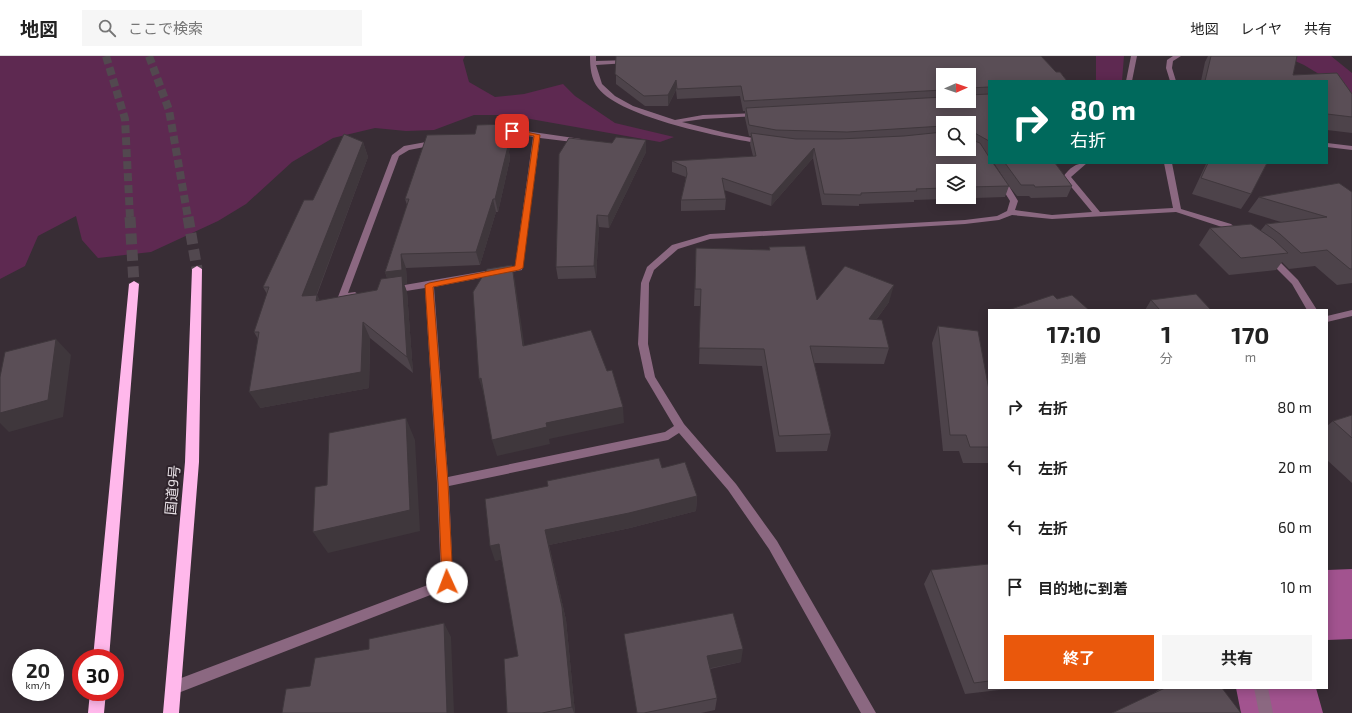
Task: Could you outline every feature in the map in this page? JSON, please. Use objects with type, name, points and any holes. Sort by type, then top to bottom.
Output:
[{"type":"highway","name":"国道9号","points":[[171,713],[192,462],[197,269]]},
{"type":"highway","points":[[102,649],[134,284]]},
{"type":"highway","points":[[96,713],[97,701]]},
{"type":"street","points":[[1129,80],[1134,56]]},
{"type":"street","points":[[1172,80],[1169,68],[1170,60],[1178,56]]},
{"type":"street","points":[[632,61],[593,60],[594,74],[602,88],[618,101],[641,111],[706,131],[770,143]]},
{"type":"street","points":[[676,121],[703,117],[767,113]]},
{"type":"street","points":[[488,132],[512,131],[588,142]]},
{"type":"street","points":[[382,292],[429,285],[519,268],[537,135]]},
{"type":"street","points":[[366,294],[342,297],[396,155],[407,148],[444,141]]},
{"type":"street","points":[[1328,145],[1352,148]]},
{"type":"street","points":[[1081,164],[1067,176],[1098,214]]},
{"type":"street","points":[[1168,164],[1177,210]]},
{"type":"street","points":[[996,174],[1014,201],[1011,212]]},
{"type":"street","points":[[869,713],[773,545],[732,487],[680,427],[650,377],[643,344],[645,284],[650,269],[675,247],[710,237],[965,222],[999,218],[1011,212],[1052,217],[1177,210],[1228,226],[1247,239]]},
{"type":"street","points":[[1265,252],[1295,282],[1311,309]]},
{"type":"street","points":[[173,688],[447,582],[443,483],[429,285]]},
{"type":"street","points":[[1328,319],[1351,315]]},
{"type":"street","points":[[443,483],[668,436],[680,427]]},
{"type":"street","points":[[1261,689],[1266,713]]},
{"type":"shaded area","points":[[0,56],[465,56],[463,60],[469,82],[495,97],[524,94],[563,84],[575,96],[615,123],[674,137],[660,142],[508,115],[474,115],[434,130],[406,131],[375,128],[333,138],[292,162],[246,204],[218,221],[151,252],[98,258],[82,240],[76,216],[38,236],[25,266],[0,279]]},
{"type":"shaded area","points":[[1096,56],[1124,56],[1122,80],[1096,80]]},
{"type":"shaded area","points":[[1284,56],[1331,56],[1352,73],[1352,94],[1304,65]]},
{"type":"building","points":[[616,56],[1041,56],[1056,72],[1060,72],[1066,80],[988,80],[988,87],[976,88],[976,68],[936,68],[936,90],[744,101],[741,86],[677,89],[676,80],[668,95],[644,96],[615,74]]},
{"type":"building","points":[[1211,56],[1297,56],[1293,75],[1337,73],[1352,94],[1352,117],[1328,114],[1328,80],[1205,80]]},
{"type":"building","points":[[988,94],[988,140],[976,134],[976,116],[936,116],[936,126],[847,132],[776,130],[749,125],[746,108],[936,97],[936,108],[976,108],[976,95]]},
{"type":"building","points":[[509,124],[505,146],[508,146],[495,199],[493,199],[476,252],[401,254],[402,270],[385,272],[409,199],[405,199],[427,135],[475,134],[477,125]]},
{"type":"building","points":[[751,133],[796,139],[904,136],[936,133],[936,156],[976,156],[976,142],[980,143],[988,155],[988,164],[994,164],[1009,186],[976,187],[976,164],[936,164],[936,188],[916,189],[917,191],[861,193],[861,195],[824,194],[814,148],[772,195],[722,178],[726,199],[681,200],[687,174],[686,167],[672,161],[756,156]]},
{"type":"building","points":[[344,134],[363,142],[302,296],[317,295],[316,301],[377,290],[381,279],[402,276],[407,357],[363,322],[361,372],[249,392],[259,332],[254,332],[269,287],[263,287],[304,200],[313,200]]},
{"type":"building","points":[[616,137],[646,140],[608,216],[597,215],[594,266],[556,267],[559,154],[569,138],[612,143]]},
{"type":"building","points":[[1006,164],[1056,164],[1072,186],[1035,187],[1034,185],[1021,185]]},
{"type":"building","points":[[1208,164],[1266,164],[1251,194],[1201,178]]},
{"type":"building","points":[[1339,183],[1352,192],[1352,269],[1350,269],[1327,250],[1301,253],[1280,234],[1266,224],[1327,217],[1259,197]]},
{"type":"building","points":[[1251,224],[1273,239],[1288,253],[1241,258],[1210,228]]},
{"type":"building","points":[[805,246],[817,300],[845,266],[894,285],[869,319],[882,320],[889,348],[810,346],[831,434],[779,436],[764,349],[699,348],[701,289],[695,289],[696,248],[770,250],[769,247]]},
{"type":"building","points":[[512,265],[523,346],[591,330],[607,371],[612,370],[623,407],[546,423],[547,427],[492,440],[481,378],[479,379],[473,292],[487,269]]},
{"type":"building","points":[[1196,294],[1210,309],[1159,309],[1151,300]]},
{"type":"building","points":[[1053,295],[1057,299],[1072,295],[1088,309],[1011,309]]},
{"type":"building","points":[[938,326],[978,331],[988,385],[988,447],[970,447],[966,435],[950,435]]},
{"type":"building","points":[[56,339],[48,400],[0,413],[0,377],[5,352]]},
{"type":"building","points":[[1352,415],[1352,438],[1333,421]]},
{"type":"building","points":[[406,418],[410,510],[313,532],[315,487],[327,485],[329,433]]},
{"type":"building","points":[[659,458],[662,468],[685,462],[697,496],[629,513],[545,530],[562,607],[572,707],[542,713],[507,713],[504,659],[518,656],[499,544],[490,546],[485,499],[548,486],[547,481]]},
{"type":"building","points":[[988,564],[988,681],[974,683],[931,570]]},
{"type":"building","points":[[733,613],[743,649],[707,656],[717,698],[644,713],[637,713],[624,634]]},
{"type":"building","points":[[444,623],[447,713],[282,713],[286,689],[310,686],[315,658],[369,649],[369,639]]},
{"type":"building","points":[[1163,689],[1223,689],[1241,713],[1112,713]]},
{"type":"waterway","points":[[1328,605],[1352,604]]},
{"type":"waterway","points":[[1276,689],[1282,713]]},
{"type":"tunnel","points":[[106,56],[125,119],[130,218]]},
{"type":"tunnel","points":[[149,56],[169,110],[188,218]]},
{"type":"tunnel","points":[[130,217],[134,284]]},
{"type":"tunnel","points":[[188,217],[197,269]]},
{"type":"route","points":[[447,582],[443,483],[429,285],[519,268],[537,135],[512,131]]}]
